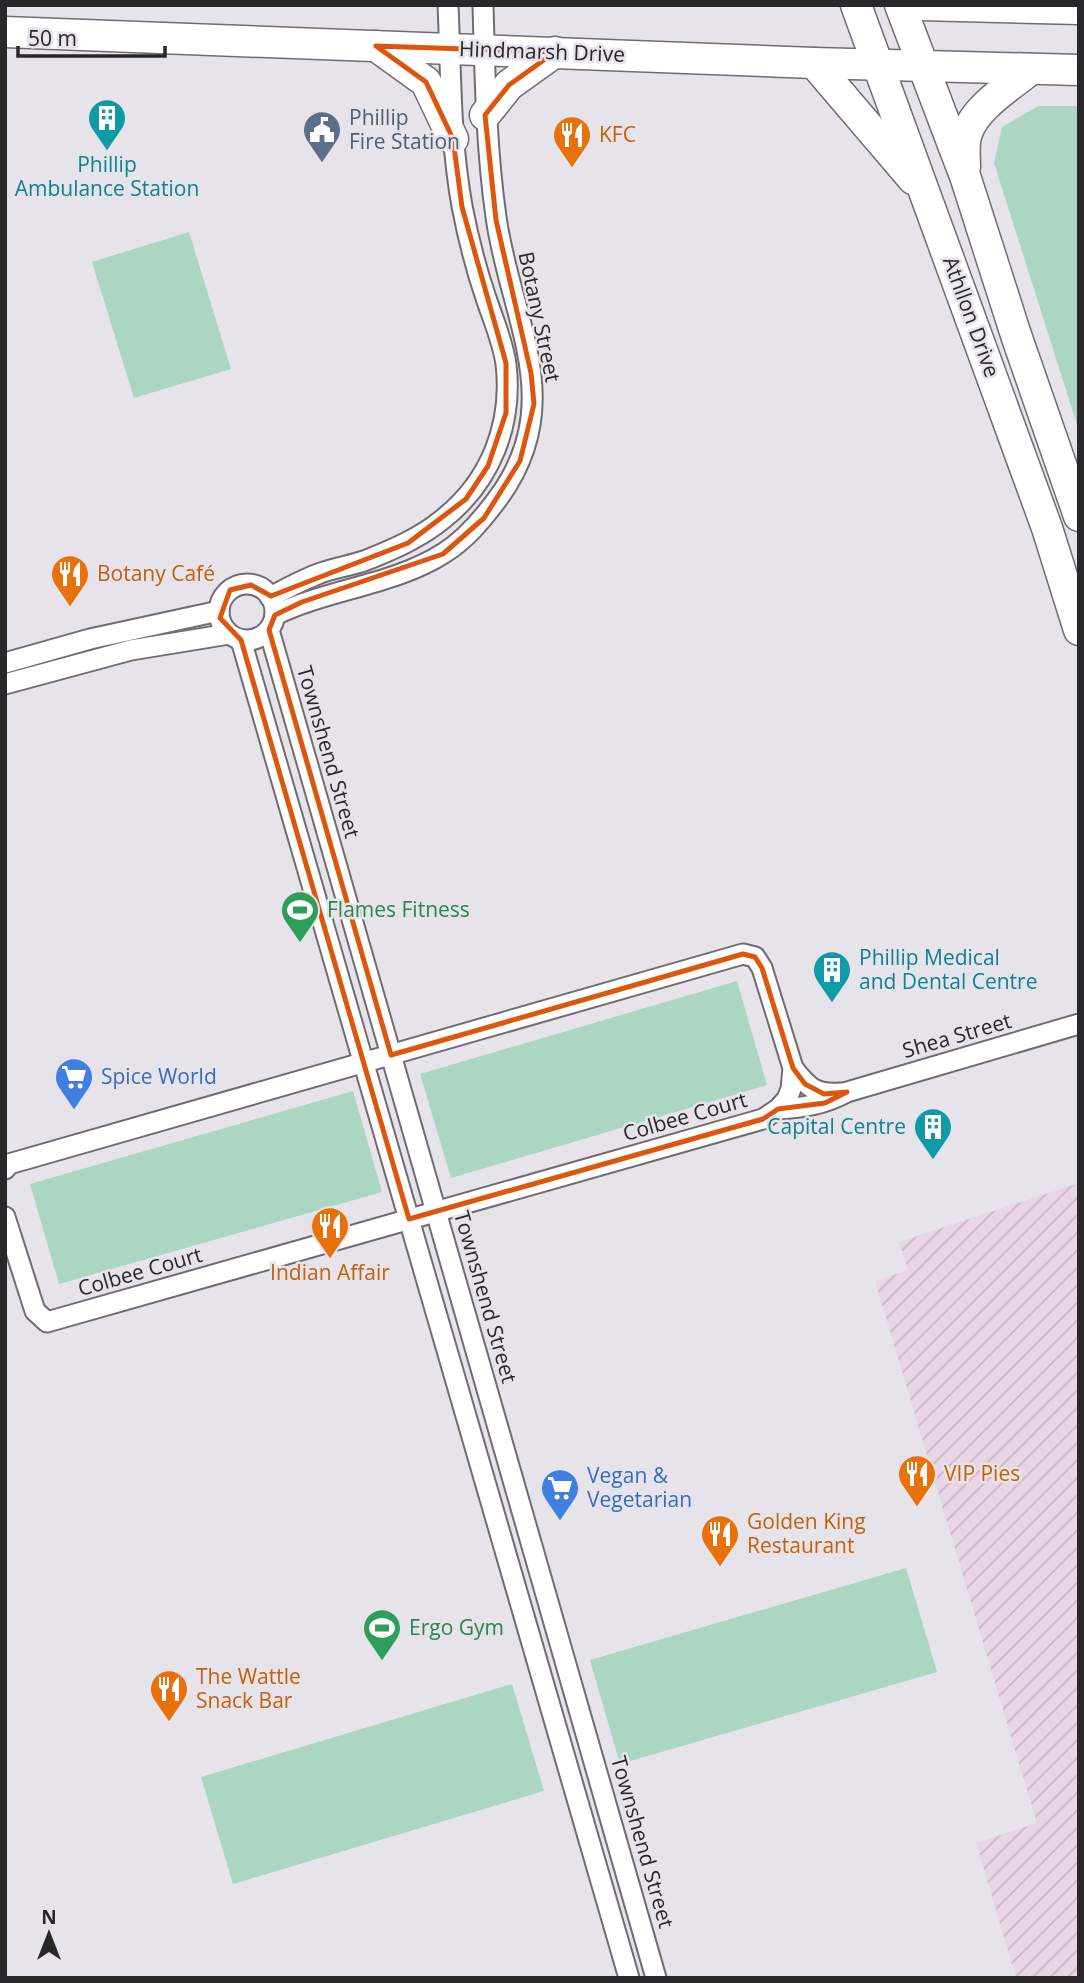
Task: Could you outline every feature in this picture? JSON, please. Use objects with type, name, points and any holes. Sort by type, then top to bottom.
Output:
[{"type":"main road","name":"Athllon Drive","points":[[856,5],[1047,528],[1079,630]]},
{"type":"main road","name":"Athllon Drive","points":[[900,5],[966,179],[1079,516]]},
{"type":"main road","points":[[921,5],[1079,9]]},
{"type":"main road","name":"Hindmarsh Drive","points":[[5,32],[1054,70]]},
{"type":"main road","points":[[376,46],[425,82],[453,139]]},
{"type":"main road","points":[[485,115],[509,85],[555,52]]},
{"type":"main road","points":[[814,63],[925,192]]},
{"type":"main road","points":[[966,179],[964,149],[967,131],[982,110],[1054,70]]},
{"type":"street","name":"Botany Street","points":[[271,614],[318,574],[363,561],[408,542],[442,520],[466,499],[488,466],[499,442],[506,413],[506,363],[462,207],[453,139],[448,5]]},
{"type":"street","name":"Botany Street","points":[[271,614],[414,568],[443,554],[464,539],[484,518],[506,489],[526,448],[534,404],[531,373],[496,220],[485,115],[483,5]]},
{"type":"street","points":[[5,684],[131,650],[235,637],[256,639],[271,614],[257,586],[240,586],[226,594],[219,611],[222,624],[235,637],[363,1063],[629,1978]]},
{"type":"street","points":[[5,663],[90,639],[219,611]]},
{"type":"street","name":"Townshend Street","points":[[271,614],[436,1211],[656,1978]]},
{"type":"street","points":[[5,1168],[9,1164],[743,954],[755,957],[762,968],[793,1068]]},
{"type":"street","name":"Shea Street","points":[[778,1110],[825,1103],[847,1092],[1079,1024]]},
{"type":"street","name":"Shea Street","points":[[793,1068],[805,1084],[824,1094],[847,1092]]},
{"type":"street","name":"Colbee Court","points":[[5,1217],[36,1311],[47,1322],[763,1119],[778,1110],[787,1099],[791,1090],[793,1068]]},
{"type":"highlighted area","points":[[376,46],[555,52],[509,85],[485,115],[496,220],[531,373],[534,404],[520,461],[484,518],[443,554],[302,602],[275,615],[269,630],[391,1055],[743,954],[755,957],[762,968],[793,1068],[805,1084],[824,1094],[847,1092],[825,1103],[778,1109],[763,1119],[409,1219],[241,640],[220,618],[230,590],[251,585],[271,596],[408,543],[466,499],[488,466],[506,413],[506,363],[462,207],[453,139],[426,82]]},
{"type":"shaded area","points":[[1079,1183],[1079,1978],[1016,1978],[976,1843],[1037,1823],[875,1281],[908,1270],[899,1242]]},
{"type":"green space","points":[[1038,106],[1079,106],[1079,431],[994,163],[1002,127]]},
{"type":"green space","points":[[189,232],[231,369],[134,398],[92,262]]},
{"type":"green space","points":[[737,981],[767,1085],[451,1178],[420,1074]]},
{"type":"green space","points":[[353,1091],[382,1192],[59,1284],[30,1184]]},
{"type":"green space","points":[[906,1568],[937,1672],[620,1764],[590,1660]]},
{"type":"green space","points":[[512,1684],[544,1791],[233,1884],[201,1777]]},
{"type":"place","name":"Phillip Ambulance Station","points":[[107,152]]},
{"type":"place","name":"Phillip Fire Station","points":[[322,164]]},
{"type":"place","name":"KFC","points":[[572,169]]},
{"type":"place","name":"Botany Café","points":[[70,608]]},
{"type":"place","name":"Flames Fitness","points":[[300,944]]},
{"type":"place","name":"Phillip Medical and Dental Centre","points":[[832,1004]]},
{"type":"place","name":"Spice World","points":[[74,1111]]},
{"type":"place","name":"Capital Centre","points":[[933,1161]]},
{"type":"place","name":"Indian Affair","points":[[330,1260]]},
{"type":"place","name":"VIP Pies","points":[[917,1508]]},
{"type":"place","name":"Vegan & Vegetarian","points":[[560,1522]]},
{"type":"place","name":"Golden King Restaurant","points":[[720,1568]]},
{"type":"place","name":"Ergo Gym","points":[[382,1662]]},
{"type":"place","name":"The Wattle Snack Bar","points":[[169,1723]]}]
